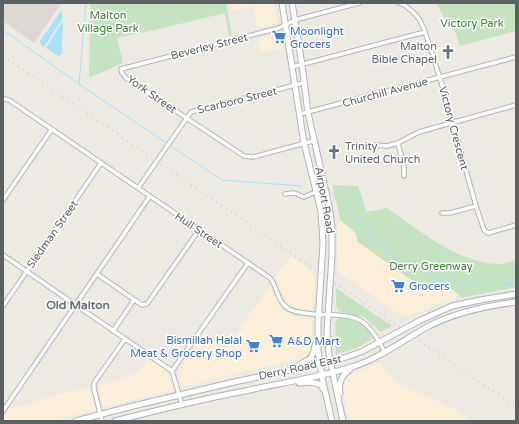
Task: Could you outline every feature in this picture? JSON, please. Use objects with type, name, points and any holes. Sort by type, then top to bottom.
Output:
[{"type":"main road","name":"Airport Road","points":[[282,3],[304,143],[321,211],[323,244],[317,339],[320,364],[331,418]]},
{"type":"main road","name":"Airport Road","points":[[292,3],[308,113],[329,211],[332,234],[327,332],[330,362],[343,421]]},
{"type":"main road","name":"Derry Road East","points":[[76,421],[258,376],[292,371],[330,362],[361,352],[452,306],[516,294]]},
{"type":"main road","name":"Derry Road East","points":[[115,421],[332,373],[362,364],[443,319],[482,307],[516,302]]},
{"type":"main road","points":[[292,371],[295,366],[305,363],[312,356],[317,339]]},
{"type":"main road","points":[[341,413],[343,408],[339,389],[340,381],[350,369],[362,364]]},
{"type":"main road","points":[[286,382],[292,385],[306,382],[320,384],[322,386],[331,418]]},
{"type":"street","points":[[295,20],[359,3]]},
{"type":"street","name":"Victory Crescent","points":[[399,3],[414,12],[425,32],[440,78],[484,230],[488,232],[516,225]]},
{"type":"street","name":"Beverley Street","points":[[121,69],[286,25],[295,20]]},
{"type":"street","points":[[292,67],[425,32]]},
{"type":"street","name":"Churchill Avenue","points":[[300,114],[516,57]]},
{"type":"street","name":"York Street","points":[[121,69],[126,78],[240,155],[253,157],[304,143]]},
{"type":"street","name":"Scarboro Street","points":[[138,188],[186,118],[193,111],[303,83]]},
{"type":"street","name":"Hull Street","points":[[3,99],[9,100],[248,263],[271,280],[280,300],[288,309],[299,312],[349,316],[362,321],[374,332],[384,353]]},
{"type":"street","points":[[376,145],[388,146],[398,143],[419,132],[516,105]]},
{"type":"street","points":[[3,200],[52,129]]},
{"type":"street","points":[[304,143],[313,141]]},
{"type":"street","points":[[398,143],[404,167],[404,176]]},
{"type":"street","name":"Sledman Street","points":[[3,306],[101,163]]},
{"type":"street","points":[[285,194],[294,193],[304,197],[324,188]]},
{"type":"street","points":[[3,411],[150,196]]},
{"type":"street","points":[[442,213],[450,213],[476,206]]},
{"type":"street","points":[[97,274],[142,305],[149,303],[199,230]]},
{"type":"street","points":[[3,255],[172,371],[182,405]]},
{"type":"street","points":[[172,371],[248,263]]},
{"type":"street","points":[[113,331],[134,300]]},
{"type":"street","points":[[102,421],[94,389],[94,383],[125,339]]},
{"type":"shaded area","points":[[3,3],[69,3],[60,5],[34,43],[3,21]]},
{"type":"shaded area","points":[[230,3],[274,3],[278,23],[257,28],[254,6],[231,11]]},
{"type":"shaded area","points":[[281,33],[283,49],[261,53],[259,38]]},
{"type":"shaded area","points":[[341,221],[357,235],[440,287],[452,289],[459,296],[405,318],[338,272],[337,223]]},
{"type":"shaded area","points":[[290,257],[300,261],[315,275],[313,304],[310,309],[296,308],[288,304],[284,299],[275,278]]},
{"type":"shaded area","points":[[270,285],[280,309],[290,316],[312,319],[312,346],[309,354],[299,361],[253,369],[182,387],[178,372],[204,334],[225,350]]},
{"type":"shaded area","points":[[149,358],[171,375],[175,389],[103,408],[99,386],[138,373]]},
{"type":"shaded area","points":[[381,362],[396,382],[459,411],[471,421],[349,421],[342,387],[344,380],[350,375]]},
{"type":"shaded area","points":[[85,387],[91,390],[96,410],[52,421],[3,421],[3,418],[9,409]]},
{"type":"green space","name":"Malton Village Park","points":[[90,3],[226,3],[232,36],[229,36],[225,13],[117,38],[123,63],[89,78]]},
{"type":"green space","name":"Victory Park","points":[[437,3],[516,3],[516,31],[460,46],[455,32],[445,20]]},
{"type":"green space","name":"Derry Greenway","points":[[332,185],[358,186],[367,212],[387,208],[439,244],[467,258],[498,264],[516,260],[516,287],[461,298],[452,289],[440,287],[428,292],[358,242],[356,235],[350,227],[341,221]]},
{"type":"green space","points":[[336,288],[392,326],[380,331],[364,317],[338,311],[336,305]]},
{"type":"green space","points":[[340,318],[359,323],[370,332],[372,337],[361,346],[336,354],[335,323],[337,319]]},
{"type":"water","points":[[61,11],[63,18],[44,47],[41,45],[40,41]]},
{"type":"water","points":[[63,21],[62,50],[61,55],[58,56],[46,48]]},
{"type":"waterway","points":[[79,84],[86,3]]},
{"type":"waterway","points":[[510,3],[516,5]]},
{"type":"waterway","points":[[3,30],[165,142]]},
{"type":"waterway","points":[[172,147],[222,180],[302,186]]},
{"type":"waterway","points":[[332,194],[357,215],[374,241],[378,244],[385,244],[398,259],[424,268],[431,278],[436,281],[451,276],[455,281],[478,285],[500,286],[516,284]]},
{"type":"railway","points":[[3,56],[516,407]]},
{"type":"place","name":"Moonlight Grocers","points":[[279,37]]},
{"type":"place","name":"Malton Bible Chapel","points":[[448,52]]},
{"type":"place","name":"Trinity United Church","points":[[334,152]]},
{"type":"place","name":"Grocers","points":[[398,286]]},
{"type":"place","name":"A&D Mart","points":[[276,341]]},
{"type":"place","name":"Bismillah Halal Meat & Grocery Shop","points":[[253,346]]},
{"type":"district","name":"Old Malton","points":[[78,305]]}]
